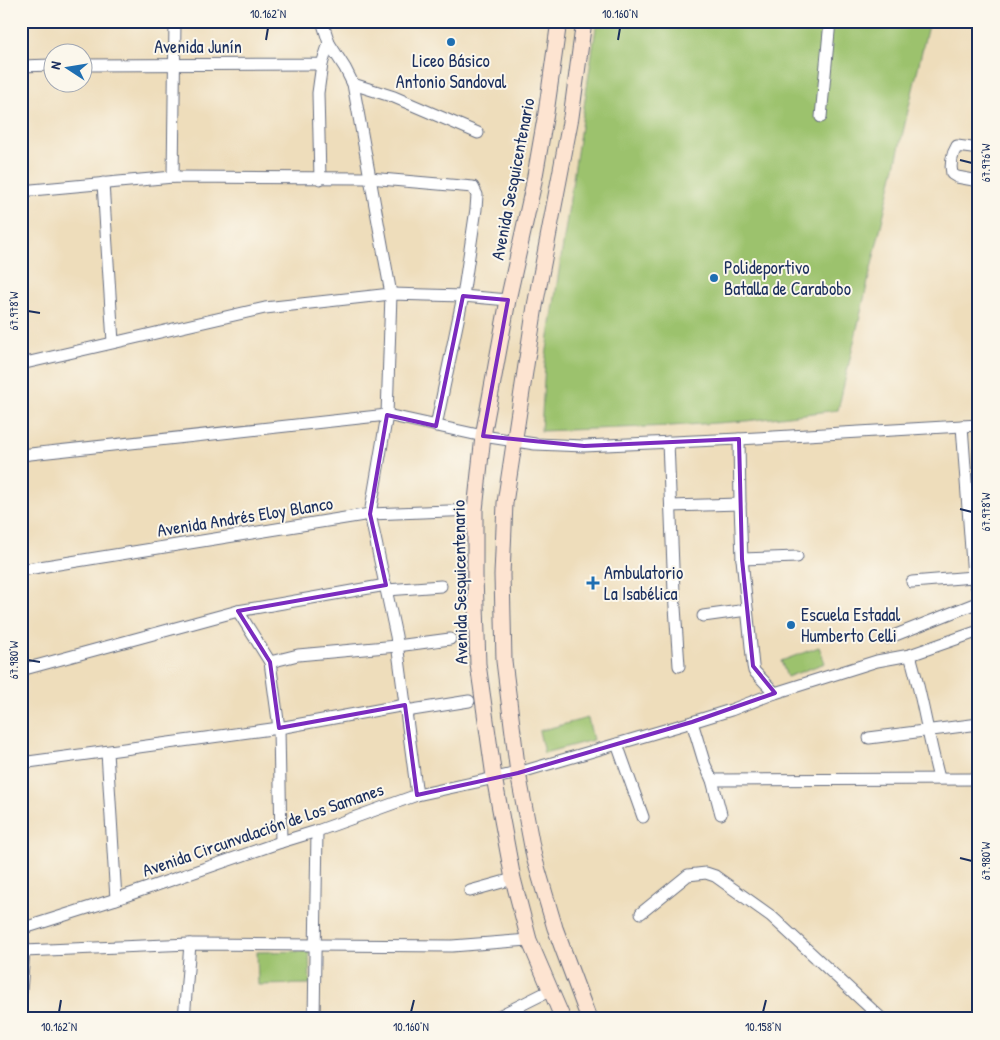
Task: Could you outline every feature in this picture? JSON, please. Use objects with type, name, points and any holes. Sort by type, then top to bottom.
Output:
[{"type":"main road","name":"Avenida Sesquicentenario","points":[[559,21],[546,113],[483,436],[475,510],[475,576],[478,664],[494,777],[513,879],[529,940],[562,1019]]},
{"type":"main road","points":[[584,21],[572,117],[535,306],[505,503],[502,575],[504,661],[518,773],[534,857],[554,928],[589,1019]]},
{"type":"street","points":[[172,178],[175,21]]},
{"type":"street","points":[[322,21],[329,44],[353,84],[391,294],[387,415],[370,514],[397,646],[417,795]]},
{"type":"street","points":[[821,117],[830,21]]},
{"type":"street","points":[[320,179],[318,93],[322,64],[329,44]]},
{"type":"street","name":"Avenida Junín","points":[[92,65],[322,64]]},
{"type":"street","points":[[21,66],[42,66]]},
{"type":"street","points":[[353,84],[394,97],[478,133]]},
{"type":"street","points":[[979,149],[957,146],[953,154],[951,168],[952,174],[957,177],[979,181]]},
{"type":"street","points":[[21,191],[172,178],[369,178],[473,188],[477,195],[476,209],[463,296],[436,426]]},
{"type":"street","points":[[103,183],[113,342]]},
{"type":"street","points":[[21,364],[265,308],[391,294],[463,296],[508,300]]},
{"type":"street","points":[[21,455],[387,415],[483,436],[535,444],[584,446],[979,425]]},
{"type":"street","points":[[962,426],[974,519],[973,577],[979,593]]},
{"type":"street","points":[[739,439],[742,559],[752,666],[754,671],[775,693]]},
{"type":"street","points":[[668,442],[679,666]]},
{"type":"street","points":[[671,506],[740,504]]},
{"type":"street","name":"Avenida Andrés Eloy Blanco","points":[[21,570],[370,514],[475,510]]},
{"type":"street","points":[[742,559],[798,557]]},
{"type":"street","points":[[912,582],[973,577]]},
{"type":"street","points":[[21,670],[238,611],[386,587],[441,586]]},
{"type":"street","points":[[888,638],[979,602]]},
{"type":"street","points":[[703,616],[748,610]]},
{"type":"street","points":[[238,611],[270,662],[279,728],[282,842]]},
{"type":"street","name":"Avenida Circunvalación de Los Samanes","points":[[21,929],[317,831],[417,795],[518,773],[731,710],[775,693],[877,661],[910,655],[979,631]]},
{"type":"street","points":[[270,662],[298,655],[450,639]]},
{"type":"street","points":[[910,655],[939,778]]},
{"type":"street","points":[[21,763],[279,728],[405,708],[469,701]]},
{"type":"street","points":[[692,722],[712,780],[721,814]]},
{"type":"street","points":[[868,738],[979,724]]},
{"type":"street","points":[[617,744],[643,817]]},
{"type":"street","points":[[107,752],[116,899]]},
{"type":"street","points":[[712,780],[979,779]]},
{"type":"street","points":[[314,1019],[317,831]]},
{"type":"street","points":[[641,914],[688,875],[706,873],[715,876],[771,916],[882,1019]]},
{"type":"street","points":[[470,891],[513,879]]},
{"type":"street","points":[[21,919],[24,951],[21,992]]},
{"type":"street","points":[[24,951],[190,944],[452,946],[529,940]]},
{"type":"street","points":[[184,1019],[190,944]]},
{"type":"street","points":[[493,1019],[551,990]]},
{"type":"highlighted area","points":[[463,296],[508,300],[483,436],[584,446],[739,439],[742,559],[753,666],[775,693],[692,722],[518,773],[417,795],[405,705],[279,728],[270,662],[238,611],[386,585],[370,514],[387,415],[436,426]]},
{"type":"green space","name":"Polideportivo Batalla de Carabobo","points":[[597,21],[929,21],[838,410],[746,421],[541,431],[545,363]]},
{"type":"green space","points":[[819,647],[825,663],[787,677],[781,661]]},
{"type":"green space","points":[[588,718],[593,740],[544,753],[539,731]]},
{"type":"green space","points":[[309,951],[310,984],[258,985],[257,952]]},
{"type":"place","name":"Liceo Básico Antonio Sandoval","points":[[451,42]]},
{"type":"place","name":"Polideportivo Batalla de Carabobo","points":[[714,278]]},
{"type":"place","name":"Ambulatorio La Isabélica","points":[[593,583]]},
{"type":"place","name":"Escuela Estadal Humberto Celli","points":[[791,625]]}]
